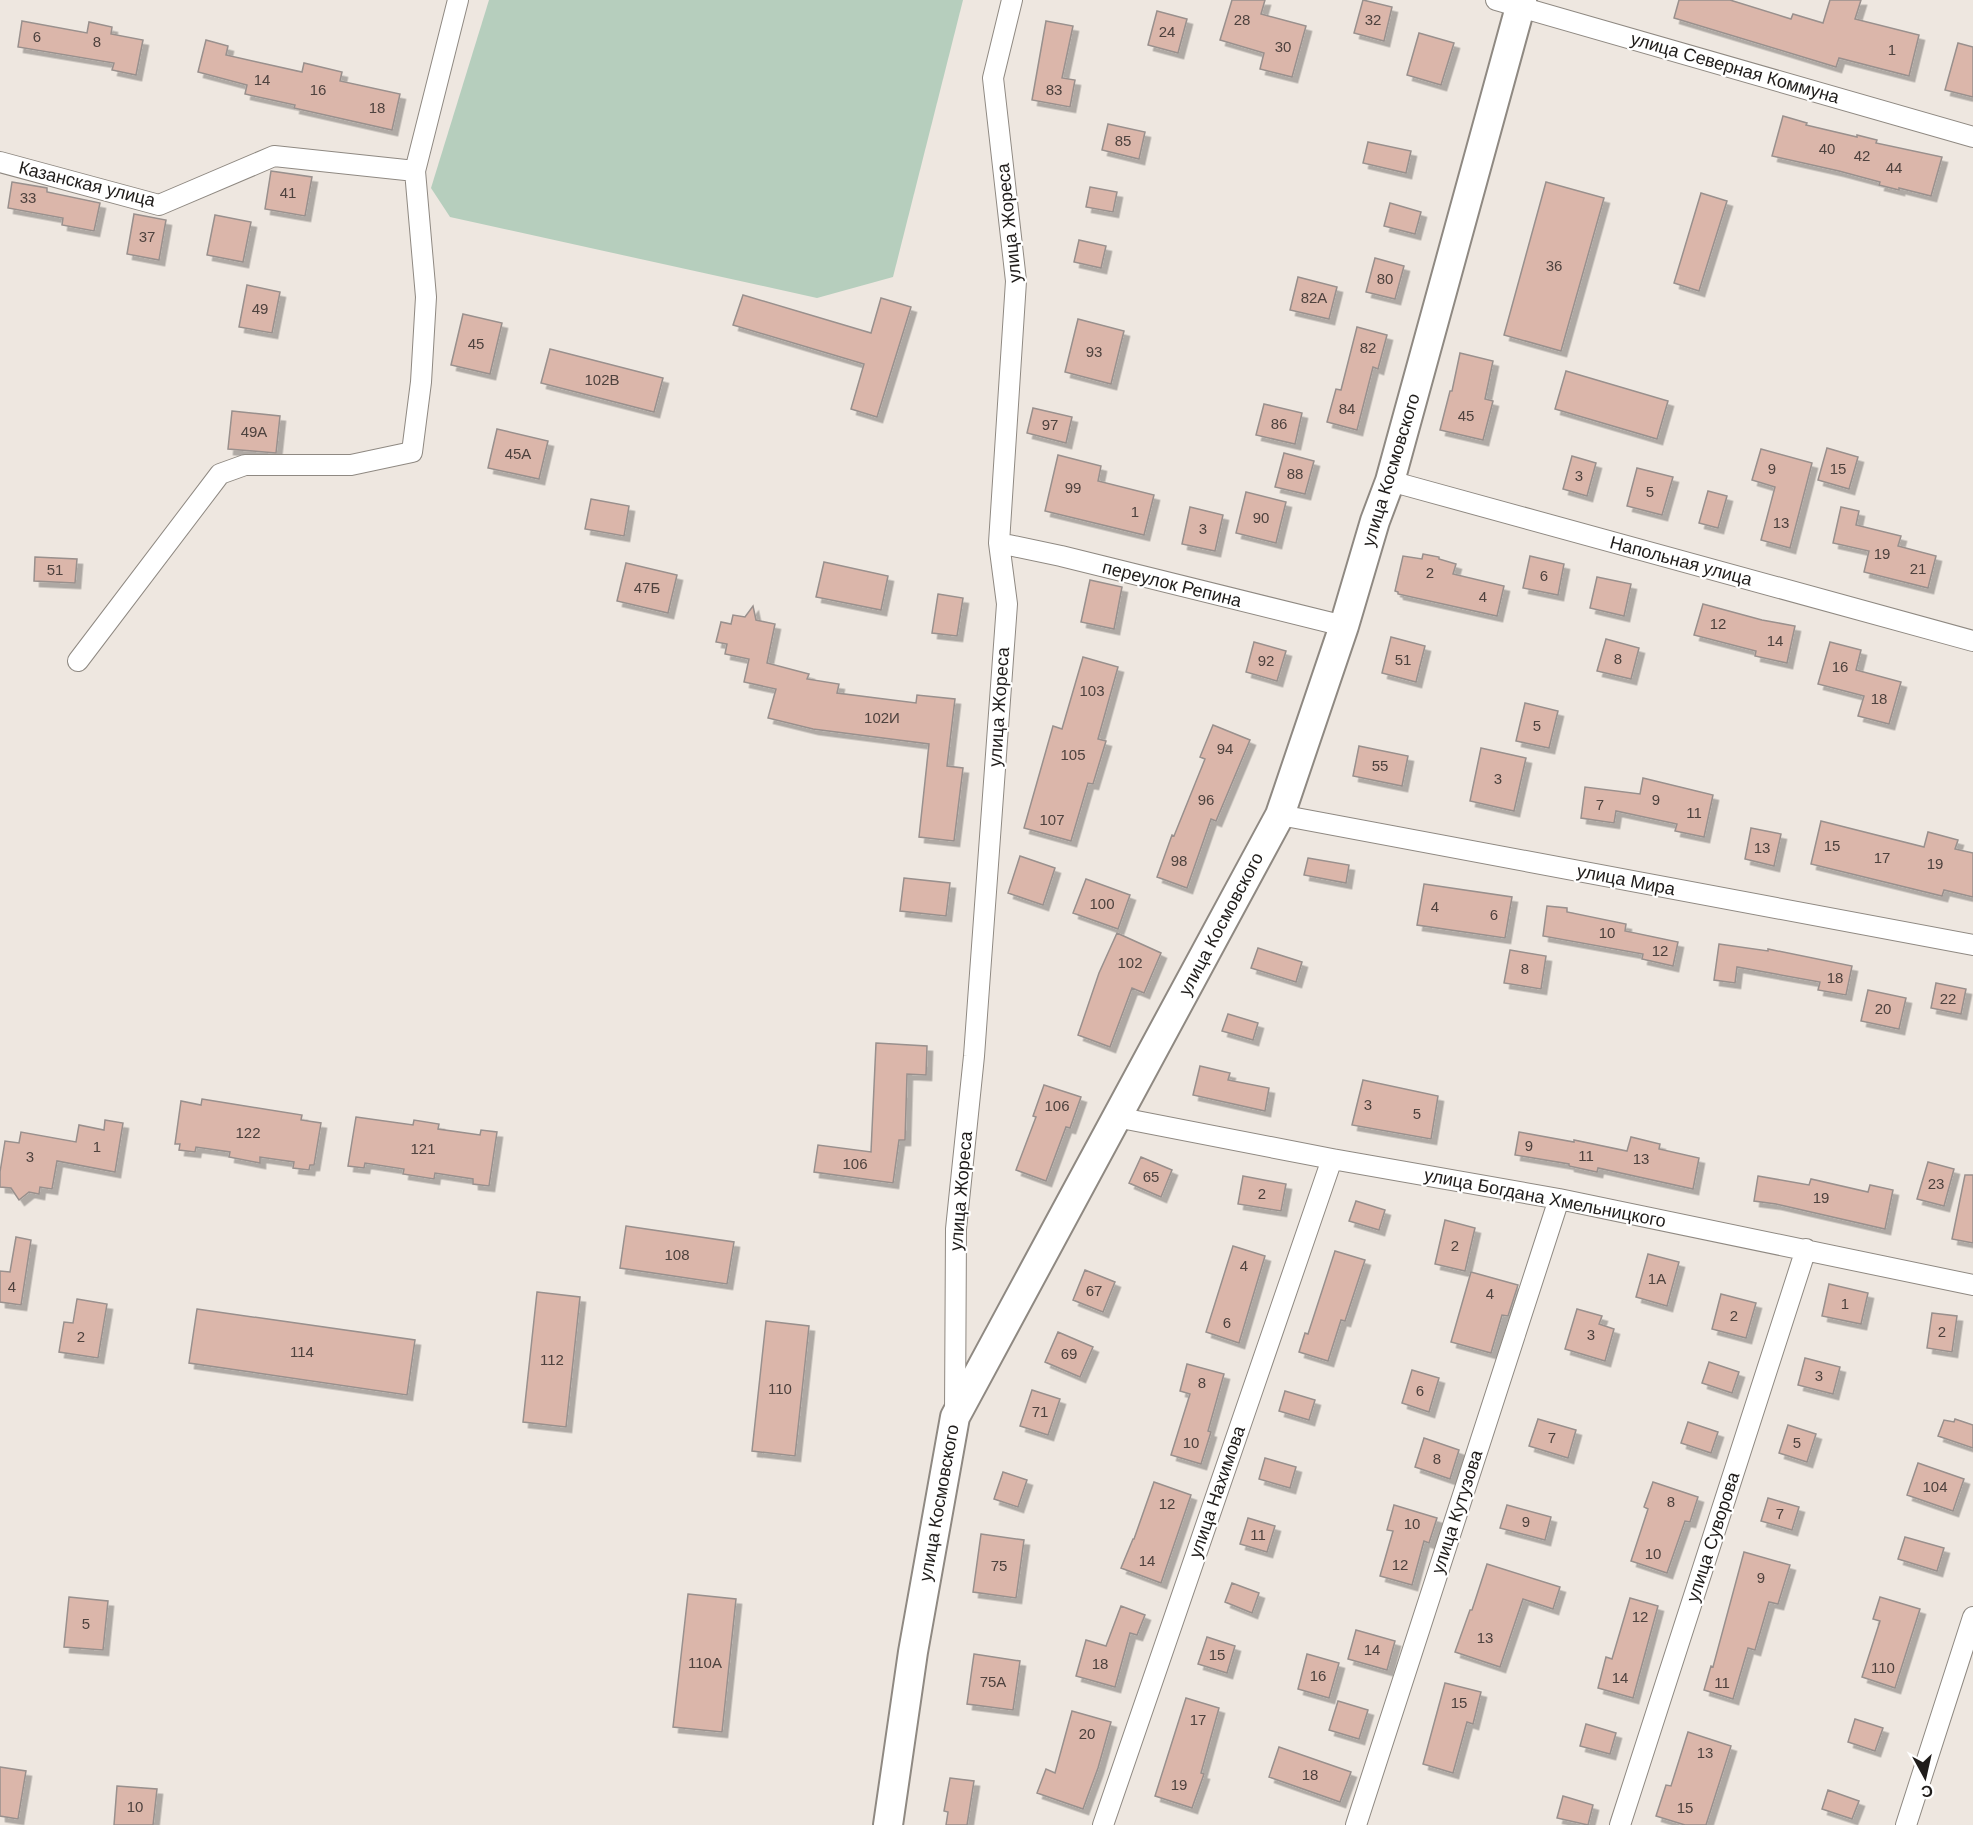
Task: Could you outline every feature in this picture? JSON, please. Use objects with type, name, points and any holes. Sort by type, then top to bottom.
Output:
[{"type":"main road","name":"улица Космовского","points":[[888,1825],[913,1652],[955,1417],[1280,815],[1344,627],[1375,521],[1390,481],[1513,2]]},
{"type":"street","points":[[78,661],[220,474],[246,465],[351,465],[412,452],[421,382],[426,297],[415,171],[458,0]]},
{"type":"street","name":"улица Жореса","points":[[955,1417],[956,1229],[974,1056],[1007,604],[999,543],[1016,281],[993,78],[1011,0]]},
{"type":"street","name":"улица Северная Коммуна","points":[[1513,2],[1973,137]]},
{"type":"street","name":"Казанская улица","points":[[0,162],[159,205],[274,156],[415,171]]},
{"type":"street","name":"Напольная улица","points":[[1390,481],[1973,641]]},
{"type":"street","name":"переулок Репина","points":[[999,543],[1344,627]]},
{"type":"street","name":"улица Мира","points":[[1280,815],[1973,945]]},
{"type":"street","name":"улица Богдана Хмельницкого","points":[[1116,1117],[1332,1159],[1559,1199],[1973,1285]]},
{"type":"street","name":"улица Нахимова","points":[[1103,1825],[1332,1159]]},
{"type":"street","name":"улица Кутузова","points":[[1356,1825],[1559,1199]]},
{"type":"street","name":"улица Суворова","points":[[1620,1825],[1806,1249]]},
{"type":"street","points":[[1906,1825],[1973,1617]]},
{"type":"green space","points":[[489,0],[963,0],[893,277],[817,298],[450,217],[431,188]]},
{"type":"building","points":[[1232,0],[1265,0],[1261,14],[1306,26],[1292,77],[1260,69],[1264,53],[1220,40]]},
{"type":"building","points":[[1363,0],[1392,7],[1384,41],[1354,33]]},
{"type":"building","points":[[1679,0],[1730,0],[1791,19],[1793,14],[1823,23],[1830,0],[1861,0],[1855,19],[1919,35],[1909,76],[1839,58],[1836,67],[1674,18]]},
{"type":"building","points":[[1157,11],[1187,19],[1178,53],[1148,45]]},
{"type":"building","points":[[22,21],[87,33],[89,22],[112,27],[111,34],[143,40],[136,75],[112,70],[114,63],[18,47]]},
{"type":"building","points":[[1046,21],[1073,26],[1062,78],[1075,80],[1070,107],[1032,100]]},
{"type":"building","points":[[1419,33],[1454,43],[1441,85],[1407,75]]},
{"type":"building","points":[[206,40],[228,46],[226,55],[302,72],[304,63],[342,72],[340,81],[400,94],[392,130],[294,108],[295,105],[245,94],[247,85],[198,72]]},
{"type":"building","points":[[1958,43],[1973,47],[1973,97],[1945,90]]},
{"type":"building","points":[[1783,116],[1807,123],[1806,125],[1857,137],[1857,135],[1877,140],[1876,143],[1942,157],[1931,196],[1879,185],[1880,182],[1772,156]]},
{"type":"building","points":[[1108,124],[1145,132],[1139,159],[1102,150]]},
{"type":"building","points":[[1368,142],[1411,151],[1406,173],[1363,163]]},
{"type":"building","points":[[271,171],[312,177],[305,216],[265,209]]},
{"type":"building","points":[[12,182],[47,188],[47,192],[100,203],[94,231],[62,225],[63,218],[8,208]]},
{"type":"building","points":[[1546,182],[1604,198],[1561,351],[1504,335]]},
{"type":"building","points":[[1090,187],[1117,192],[1113,212],[1086,207]]},
{"type":"building","points":[[1701,193],[1727,201],[1699,291],[1674,283]]},
{"type":"building","points":[[1390,203],[1421,212],[1415,234],[1384,226]]},
{"type":"building","points":[[134,214],[166,220],[159,260],[127,254]]},
{"type":"building","points":[[215,215],[251,222],[243,262],[207,255]]},
{"type":"building","points":[[1079,240],[1106,246],[1101,268],[1074,262]]},
{"type":"building","points":[[1375,258],[1404,266],[1395,299],[1366,292]]},
{"type":"building","points":[[1298,277],[1337,287],[1329,319],[1290,310]]},
{"type":"building","points":[[247,285],[280,292],[272,333],[239,327]]},
{"type":"building","points":[[743,295],[871,333],[881,298],[911,307],[877,417],[851,409],[864,364],[733,325]]},
{"type":"building","points":[[463,314],[502,323],[490,374],[451,365]]},
{"type":"building","points":[[1078,319],[1124,331],[1111,384],[1065,372]]},
{"type":"building","points":[[1357,327],[1387,335],[1378,369],[1373,367],[1357,430],[1327,422],[1336,389],[1341,390]]},
{"type":"building","points":[[550,349],[663,378],[654,412],[541,383]]},
{"type":"building","points":[[1460,353],[1493,361],[1485,399],[1493,401],[1483,440],[1440,430],[1450,391],[1452,391]]},
{"type":"building","points":[[1566,371],[1668,401],[1657,439],[1555,409]]},
{"type":"building","points":[[1264,404],[1302,413],[1295,444],[1256,435]]},
{"type":"building","points":[[1033,408],[1072,417],[1066,443],[1027,433]]},
{"type":"building","points":[[232,411],[280,416],[276,453],[228,449]]},
{"type":"building","points":[[497,429],[548,441],[539,479],[488,468]]},
{"type":"building","points":[[1827,448],[1858,457],[1849,489],[1818,480]]},
{"type":"building","points":[[1761,449],[1812,463],[1790,548],[1761,540],[1775,487],[1752,480]]},
{"type":"building","points":[[1284,453],[1314,461],[1305,494],[1275,487]]},
{"type":"building","points":[[1058,455],[1101,466],[1098,481],[1154,495],[1144,535],[1045,511]]},
{"type":"building","points":[[1572,456],[1596,463],[1587,496],[1563,489]]},
{"type":"building","points":[[1637,468],[1673,477],[1662,515],[1627,506]]},
{"type":"building","points":[[1708,491],[1727,496],[1718,528],[1699,523]]},
{"type":"building","points":[[1246,492],[1286,502],[1276,543],[1236,533]]},
{"type":"building","points":[[591,499],[629,506],[624,536],[585,529]]},
{"type":"building","points":[[1190,507],[1223,515],[1215,551],[1182,544]]},
{"type":"building","points":[[1841,507],[1859,511],[1856,525],[1901,536],[1898,546],[1936,556],[1928,588],[1864,572],[1869,551],[1833,543]]},
{"type":"building","points":[[1423,554],[1456,564],[1453,574],[1504,586],[1497,616],[1398,594],[1395,591],[1403,556],[1422,559]]},
{"type":"building","points":[[1530,556],[1564,564],[1558,595],[1523,588]]},
{"type":"building","points":[[35,557],[77,559],[75,583],[34,581]]},
{"type":"building","points":[[824,562],[888,576],[881,610],[816,597]]},
{"type":"building","points":[[626,563],[677,575],[668,613],[617,601]]},
{"type":"building","points":[[1597,577],[1631,584],[1624,616],[1590,608]]},
{"type":"building","points":[[1090,580],[1122,587],[1114,629],[1081,622]]},
{"type":"building","points":[[938,594],[963,598],[957,636],[932,633]]},
{"type":"building","points":[[1703,604],[1762,620],[1795,626],[1787,663],[1755,656],[1756,651],[1694,635]]},
{"type":"building","points":[[753,606],[756,620],[775,624],[767,663],[809,674],[807,679],[839,684],[837,693],[916,703],[917,695],[955,699],[947,766],[963,768],[954,841],[919,837],[929,744],[813,729],[768,718],[776,689],[744,682],[749,659],[725,654],[727,644],[716,642],[721,622],[731,624],[733,615],[745,617]]},
{"type":"building","points":[[1391,637],[1425,646],[1416,682],[1382,673]]},
{"type":"building","points":[[1606,639],[1639,648],[1631,679],[1597,671]]},
{"type":"building","points":[[1254,642],[1286,651],[1277,681],[1246,672]]},
{"type":"building","points":[[1830,642],[1861,650],[1856,670],[1901,682],[1889,724],[1858,716],[1864,696],[1818,684]]},
{"type":"building","points":[[1083,657],[1118,667],[1098,739],[1106,741],[1093,784],[1088,783],[1071,841],[1024,828],[1053,726],[1062,729]]},
{"type":"building","points":[[1525,703],[1558,711],[1549,748],[1516,741]]},
{"type":"building","points":[[1213,725],[1250,740],[1216,821],[1211,819],[1187,888],[1157,877],[1172,835],[1174,836],[1205,759],[1200,757]]},
{"type":"building","points":[[1359,746],[1408,756],[1402,786],[1353,776]]},
{"type":"building","points":[[1481,748],[1526,758],[1514,811],[1470,801]]},
{"type":"building","points":[[1643,778],[1713,795],[1704,837],[1675,831],[1677,824],[1616,811],[1614,823],[1581,818],[1585,787],[1640,794]]},
{"type":"building","points":[[1821,821],[1924,847],[1928,832],[1958,840],[1955,849],[1973,853],[1973,897],[1944,890],[1942,896],[1811,864]]},
{"type":"building","points":[[1751,828],[1781,834],[1774,866],[1745,859]]},
{"type":"building","points":[[1020,856],[1055,868],[1043,905],[1008,893]]},
{"type":"building","points":[[1308,858],[1349,865],[1346,883],[1304,875]]},
{"type":"building","points":[[904,878],[950,883],[946,916],[900,911]]},
{"type":"building","points":[[1086,879],[1130,895],[1118,929],[1073,913]]},
{"type":"building","points":[[1424,884],[1512,897],[1505,938],[1417,925]]},
{"type":"building","points":[[1547,906],[1567,908],[1567,912],[1626,924],[1625,931],[1678,942],[1673,966],[1642,959],[1643,954],[1543,936]]},
{"type":"building","points":[[1117,933],[1161,953],[1144,993],[1132,988],[1110,1047],[1078,1035],[1099,973]]},
{"type":"building","points":[[1719,944],[1768,951],[1768,949],[1852,966],[1846,995],[1818,990],[1820,982],[1737,967],[1735,983],[1714,980]]},
{"type":"building","points":[[1258,948],[1302,962],[1296,982],[1251,968]]},
{"type":"building","points":[[1510,950],[1546,956],[1541,989],[1504,983]]},
{"type":"building","points":[[1936,983],[1966,989],[1961,1014],[1931,1008]]},
{"type":"building","points":[[1868,990],[1906,998],[1899,1029],[1861,1021]]},
{"type":"building","points":[[1228,1014],[1258,1023],[1253,1040],[1222,1031]]},
{"type":"building","points":[[876,1043],[927,1046],[926,1075],[907,1074],[905,1140],[899,1140],[893,1183],[814,1172],[818,1145],[871,1152]]},
{"type":"building","points":[[1200,1066],[1230,1073],[1228,1080],[1269,1088],[1265,1111],[1193,1095]]},
{"type":"building","points":[[1363,1080],[1438,1096],[1431,1139],[1352,1125]]},
{"type":"building","points":[[1044,1085],[1081,1097],[1070,1128],[1066,1127],[1046,1181],[1016,1170],[1036,1117],[1033,1116]]},
{"type":"building","points":[[202,1099],[302,1115],[301,1120],[321,1123],[314,1165],[310,1165],[309,1170],[293,1168],[294,1162],[260,1157],[260,1163],[229,1157],[230,1152],[196,1147],[195,1152],[179,1150],[180,1144],[175,1144],[181,1101],[201,1105]]},
{"type":"building","points":[[356,1117],[413,1125],[414,1120],[439,1124],[438,1129],[480,1135],[481,1130],[497,1132],[489,1186],[473,1184],[473,1179],[435,1173],[434,1179],[403,1174],[404,1169],[365,1163],[364,1168],[348,1166]]},
{"type":"building","points":[[105,1120],[123,1123],[115,1172],[57,1161],[52,1189],[40,1187],[39,1194],[29,1192],[19,1200],[11,1188],[0,1187],[5,1141],[19,1143],[21,1132],[76,1142],[79,1125],[104,1130]]},
{"type":"building","points":[[1519,1132],[1627,1151],[1631,1137],[1660,1144],[1659,1149],[1699,1158],[1693,1189],[1598,1168],[1597,1172],[1569,1166],[1569,1164],[1515,1155]]},
{"type":"building","points":[[1141,1157],[1172,1170],[1161,1197],[1129,1183]]},
{"type":"building","points":[[1928,1162],[1954,1169],[1944,1206],[1917,1199]]},
{"type":"building","points":[[1965,1175],[1973,1175],[1973,1243],[1952,1239]]},
{"type":"building","points":[[1243,1176],[1286,1184],[1281,1211],[1238,1204]]},
{"type":"building","points":[[1758,1176],[1809,1185],[1811,1179],[1868,1192],[1870,1185],[1893,1190],[1885,1229],[1754,1201]]},
{"type":"building","points":[[1356,1201],[1385,1210],[1379,1230],[1349,1221]]},
{"type":"building","points":[[1445,1220],[1475,1228],[1465,1271],[1435,1264]]},
{"type":"building","points":[[626,1226],[734,1242],[727,1284],[620,1268]]},
{"type":"building","points":[[16,1237],[31,1240],[21,1305],[0,1302],[0,1271],[10,1272]]},
{"type":"building","points":[[1233,1246],[1265,1256],[1239,1343],[1206,1332]]},
{"type":"building","points":[[1335,1251],[1365,1260],[1345,1321],[1341,1320],[1328,1361],[1299,1352],[1305,1333],[1308,1334]]},
{"type":"building","points":[[1648,1254],[1679,1262],[1667,1306],[1636,1297]]},
{"type":"building","points":[[1085,1270],[1115,1282],[1103,1312],[1073,1300]]},
{"type":"building","points":[[1471,1272],[1518,1285],[1508,1316],[1502,1315],[1491,1353],[1451,1342]]},
{"type":"building","points":[[1829,1284],[1868,1293],[1861,1324],[1822,1316]]},
{"type":"building","points":[[537,1292],[580,1297],[566,1427],[523,1422]]},
{"type":"building","points":[[1721,1294],[1756,1303],[1746,1338],[1712,1329]]},
{"type":"building","points":[[77,1299],[107,1304],[98,1358],[59,1352],[64,1322],[73,1323]]},
{"type":"building","points":[[197,1309],[415,1340],[407,1395],[189,1363]]},
{"type":"building","points":[[1577,1309],[1602,1316],[1599,1324],[1614,1329],[1605,1361],[1565,1349]]},
{"type":"building","points":[[1932,1313],[1957,1316],[1952,1352],[1927,1348]]},
{"type":"building","points":[[766,1321],[809,1326],[795,1456],[752,1451]]},
{"type":"building","points":[[1058,1332],[1093,1347],[1080,1377],[1045,1362]]},
{"type":"building","points":[[1805,1358],[1840,1367],[1833,1394],[1798,1385]]},
{"type":"building","points":[[1709,1362],[1739,1372],[1732,1393],[1702,1383]]},
{"type":"building","points":[[1187,1364],[1224,1374],[1201,1464],[1171,1455],[1190,1394],[1180,1391]]},
{"type":"building","points":[[1412,1370],[1439,1378],[1429,1412],[1402,1403]]},
{"type":"building","points":[[1032,1390],[1060,1399],[1048,1435],[1020,1426]]},
{"type":"building","points":[[1285,1391],[1315,1400],[1309,1420],[1279,1411]]},
{"type":"building","points":[[1538,1419],[1576,1430],[1568,1458],[1529,1446]]},
{"type":"building","points":[[1955,1419],[1973,1425],[1973,1448],[1938,1436],[1944,1420],[1954,1422]]},
{"type":"building","points":[[1688,1422],[1718,1432],[1711,1453],[1681,1443]]},
{"type":"building","points":[[1788,1425],[1816,1434],[1807,1462],[1779,1453]]},
{"type":"building","points":[[1424,1438],[1459,1450],[1450,1479],[1415,1467]]},
{"type":"building","points":[[1265,1458],[1296,1467],[1290,1488],[1259,1479]]},
{"type":"building","points":[[1918,1463],[1964,1479],[1953,1511],[1907,1495]]},
{"type":"building","points":[[1003,1472],[1027,1480],[1018,1507],[994,1499]]},
{"type":"building","points":[[1154,1482],[1191,1495],[1161,1583],[1121,1568]]},
{"type":"building","points":[[1653,1482],[1698,1497],[1690,1522],[1685,1521],[1667,1573],[1631,1561],[1648,1509],[1644,1507]]},
{"type":"building","points":[[1768,1498],[1799,1507],[1792,1530],[1761,1521]]},
{"type":"building","points":[[1394,1505],[1437,1518],[1429,1543],[1424,1541],[1412,1585],[1380,1576],[1393,1531],[1387,1530]]},
{"type":"building","points":[[1507,1505],[1551,1517],[1545,1540],[1500,1528]]},
{"type":"building","points":[[1248,1518],[1275,1526],[1267,1552],[1240,1544]]},
{"type":"building","points":[[981,1534],[1024,1540],[1016,1598],[973,1592]]},
{"type":"building","points":[[1905,1537],[1944,1548],[1937,1571],[1898,1559]]},
{"type":"building","points":[[1744,1552],[1790,1565],[1778,1604],[1769,1602],[1755,1650],[1748,1648],[1733,1699],[1704,1690],[1711,1666],[1713,1667]]},
{"type":"building","points":[[1487,1564],[1560,1587],[1553,1609],[1523,1599],[1500,1667],[1455,1652]]},
{"type":"building","points":[[1232,1583],[1259,1593],[1252,1613],[1225,1602]]},
{"type":"building","points":[[688,1594],[736,1599],[722,1732],[673,1727]]},
{"type":"building","points":[[69,1597],[108,1601],[103,1650],[64,1647]]},
{"type":"building","points":[[1880,1597],[1920,1609],[1895,1688],[1862,1677],[1880,1621],[1873,1619]]},
{"type":"building","points":[[1630,1598],[1658,1606],[1633,1698],[1598,1688],[1606,1657],[1612,1659]]},
{"type":"building","points":[[1121,1606],[1145,1615],[1137,1635],[1130,1633],[1115,1687],[1076,1676],[1086,1640],[1106,1646]]},
{"type":"building","points":[[1356,1630],[1395,1641],[1387,1670],[1348,1659]]},
{"type":"building","points":[[1207,1637],[1235,1646],[1227,1673],[1198,1664]]},
{"type":"building","points":[[974,1654],[1020,1661],[1013,1710],[967,1704]]},
{"type":"building","points":[[1307,1654],[1339,1663],[1329,1698],[1298,1689]]},
{"type":"building","points":[[1445,1683],[1481,1692],[1473,1724],[1467,1722],[1453,1773],[1423,1764]]},
{"type":"building","points":[[1186,1698],[1219,1708],[1201,1773],[1204,1774],[1192,1808],[1155,1796]]},
{"type":"building","points":[[1338,1701],[1368,1710],[1359,1739],[1329,1730]]},
{"type":"building","points":[[1072,1711],[1111,1722],[1083,1809],[1037,1793],[1046,1769],[1055,1773]]},
{"type":"building","points":[[1855,1719],[1883,1728],[1875,1751],[1848,1742]]},
{"type":"building","points":[[1586,1724],[1616,1733],[1610,1754],[1580,1746]]},
{"type":"building","points":[[1688,1732],[1731,1746],[1706,1825],[1685,1825],[1656,1816],[1666,1785],[1671,1786]]},
{"type":"building","points":[[1279,1747],[1351,1772],[1340,1802],[1269,1777]]},
{"type":"building","points":[[0,1767],[26,1771],[18,1819],[0,1816]]},
{"type":"building","points":[[950,1778],[974,1781],[967,1825],[946,1825],[948,1812],[944,1811]]},
{"type":"building","points":[[117,1786],[157,1789],[153,1825],[114,1825]]},
{"type":"building","points":[[1828,1790],[1859,1801],[1852,1819],[1822,1809]]},
{"type":"building","points":[[1563,1796],[1593,1805],[1588,1825],[1557,1818]]}]
